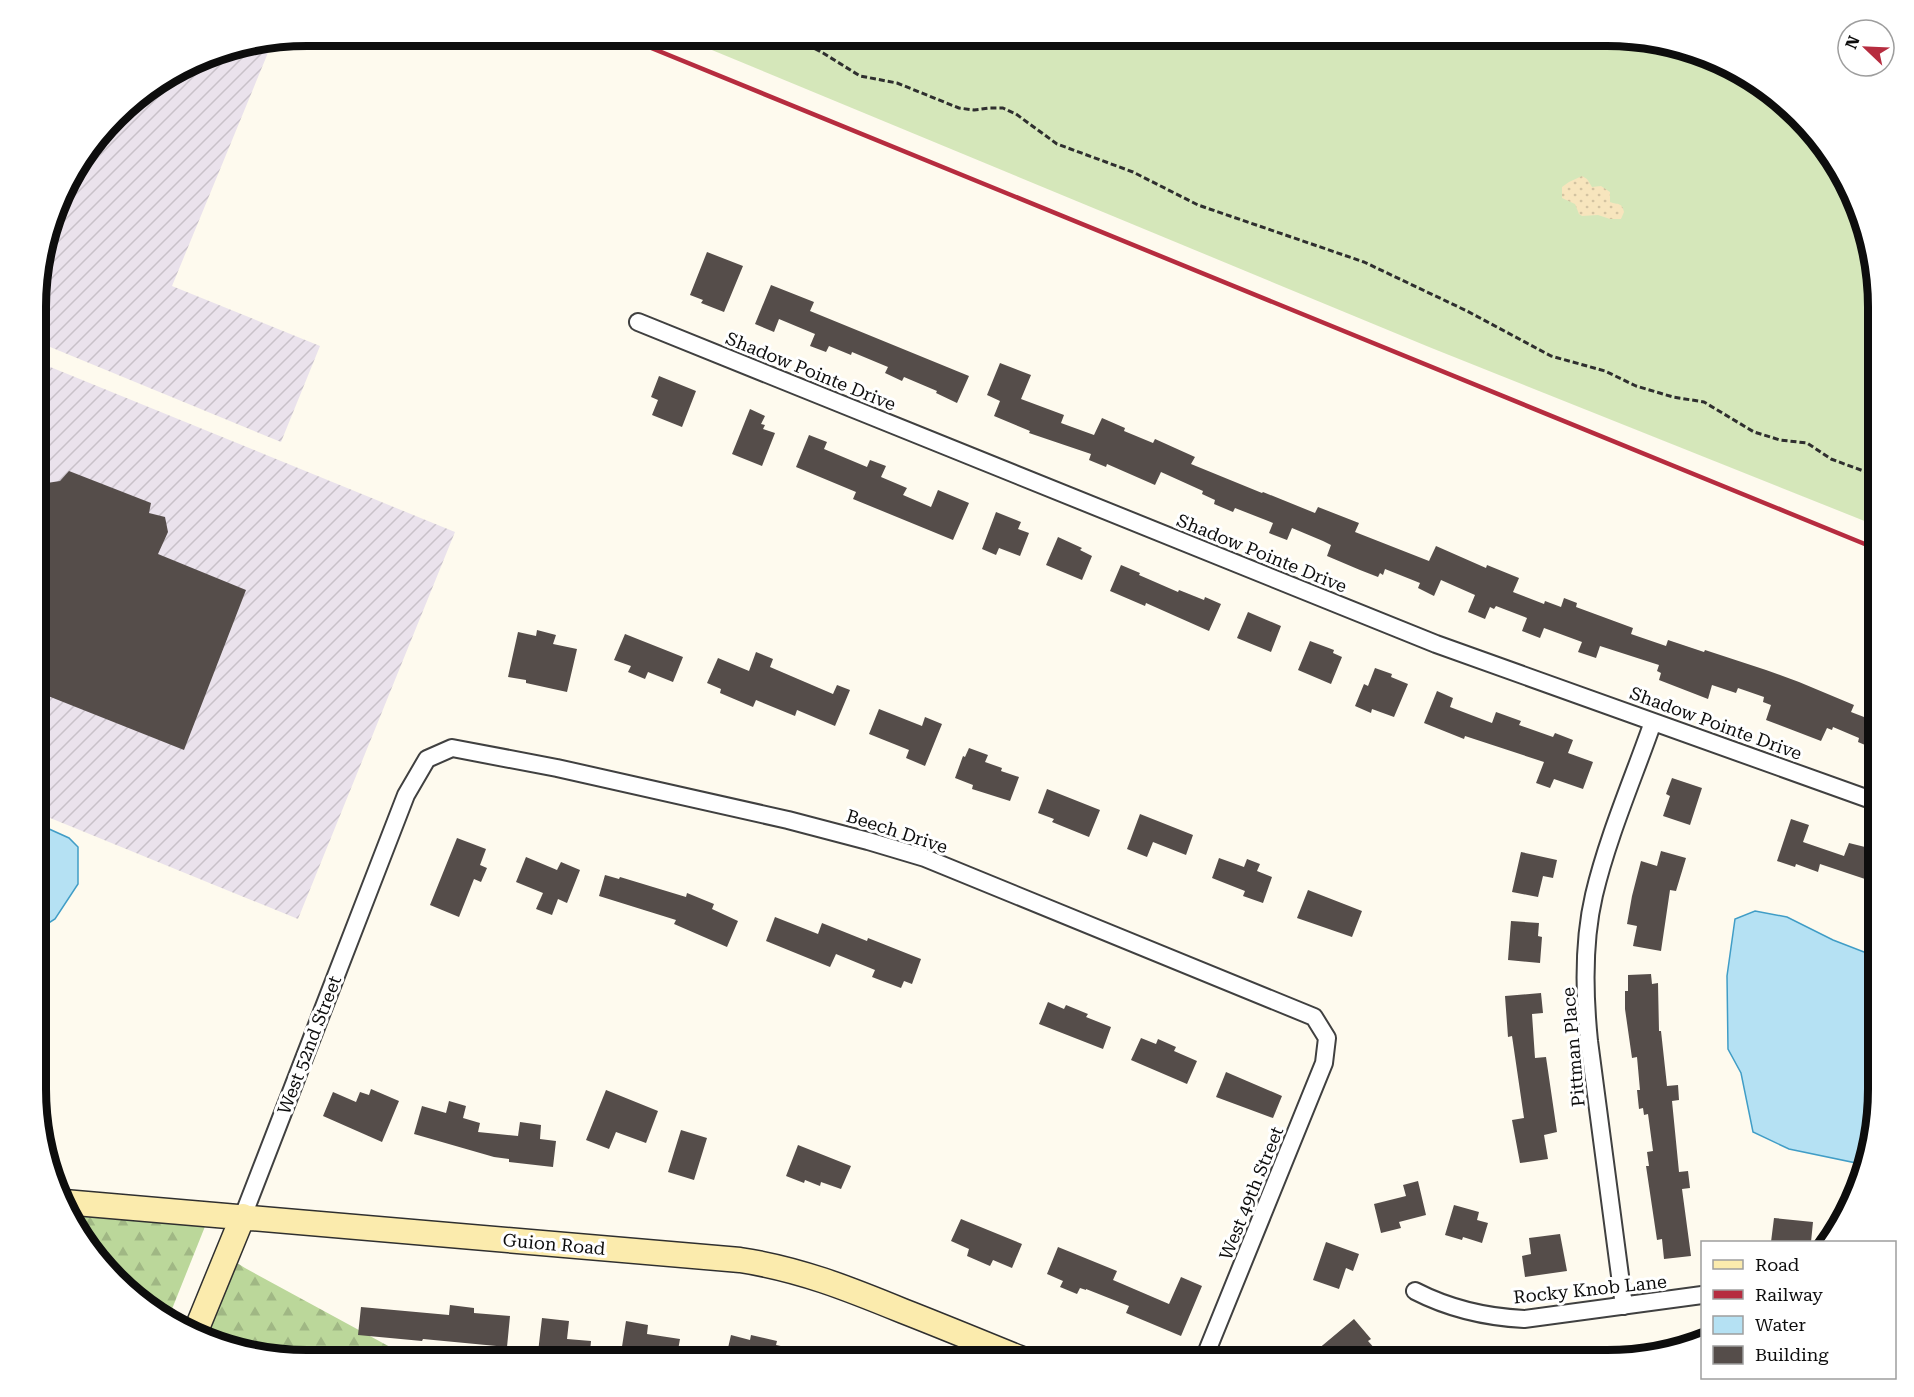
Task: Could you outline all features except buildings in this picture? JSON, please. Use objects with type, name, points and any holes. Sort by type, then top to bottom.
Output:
[{"type":"street","name":"Shadow Pointe Drive","points":[[638,322],[1436,644],[1868,799]]},
{"type":"street","name":"Pittman Place","points":[[1624,1306],[1588,1041],[1585,965],[1591,914],[1600,873],[1653,722]]},
{"type":"street","name":"Beech Drive","points":[[427,759],[452,748],[557,768],[788,820],[896,849],[925,858],[1314,1017],[1327,1038]]},
{"type":"street","name":"West 52nd Street","points":[[198,1327],[243,1216],[406,795],[427,759]]},
{"type":"street","name":"West 49th Street","points":[[1207,1350],[1324,1063],[1327,1038]]},
{"type":"street","name":"Guion Road","points":[[72,1203],[740,1260],[800,1272],[837,1284],[1000,1350]]},
{"type":"street","name":"Rocky Knob Lane","points":[[1415,1291],[1446,1306],[1506,1318],[1533,1318],[1701,1295]]},
{"type":"path","points":[[810,46],[860,76],[897,83],[959,108],[974,110],[1003,108],[1016,114],[1057,144],[1133,172],[1198,205],[1364,262],[1467,311],[1551,356],[1605,371],[1636,386],[1673,397],[1704,402],[1754,432],[1780,440],[1807,443],[1831,459],[1868,473]]},
{"type":"shaded area","points":[[269,50],[172,286],[320,346],[281,442],[46,345],[47,290],[55,240],[66,207],[90,162],[111,135],[135,111],[162,90],[207,66],[240,55]]},
{"type":"shaded area","points":[[46,365],[455,532],[298,919],[46,816]]},
{"type":"green space","points":[[702,46],[1607,46],[1674,55],[1707,66],[1752,90],[1779,111],[1803,135],[1833,177],[1854,223],[1865,273],[1868,307],[1868,522],[1429,347]]},
{"type":"green space","points":[[72,1203],[210,1214],[171,1312],[135,1286],[111,1262],[90,1235]]},
{"type":"green space","points":[[226,1256],[396,1350],[273,1348],[240,1342],[198,1327]]},
{"type":"sand","points":[[1582,176],[1592,187],[1601,186],[1610,192],[1610,202],[1619,204],[1623,209],[1621,219],[1610,219],[1598,215],[1582,216],[1575,204],[1562,198],[1562,187]]},
{"type":"water","points":[[46,828],[69,838],[78,847],[78,884],[55,919],[46,925]]},
{"type":"water","points":[[1755,911],[1787,917],[1833,940],[1868,954],[1868,1090],[1865,1124],[1857,1163],[1789,1149],[1753,1132],[1741,1073],[1728,1049],[1727,976],[1735,919]]},
{"type":"railway","points":[[646,46],[1868,545]]}]
